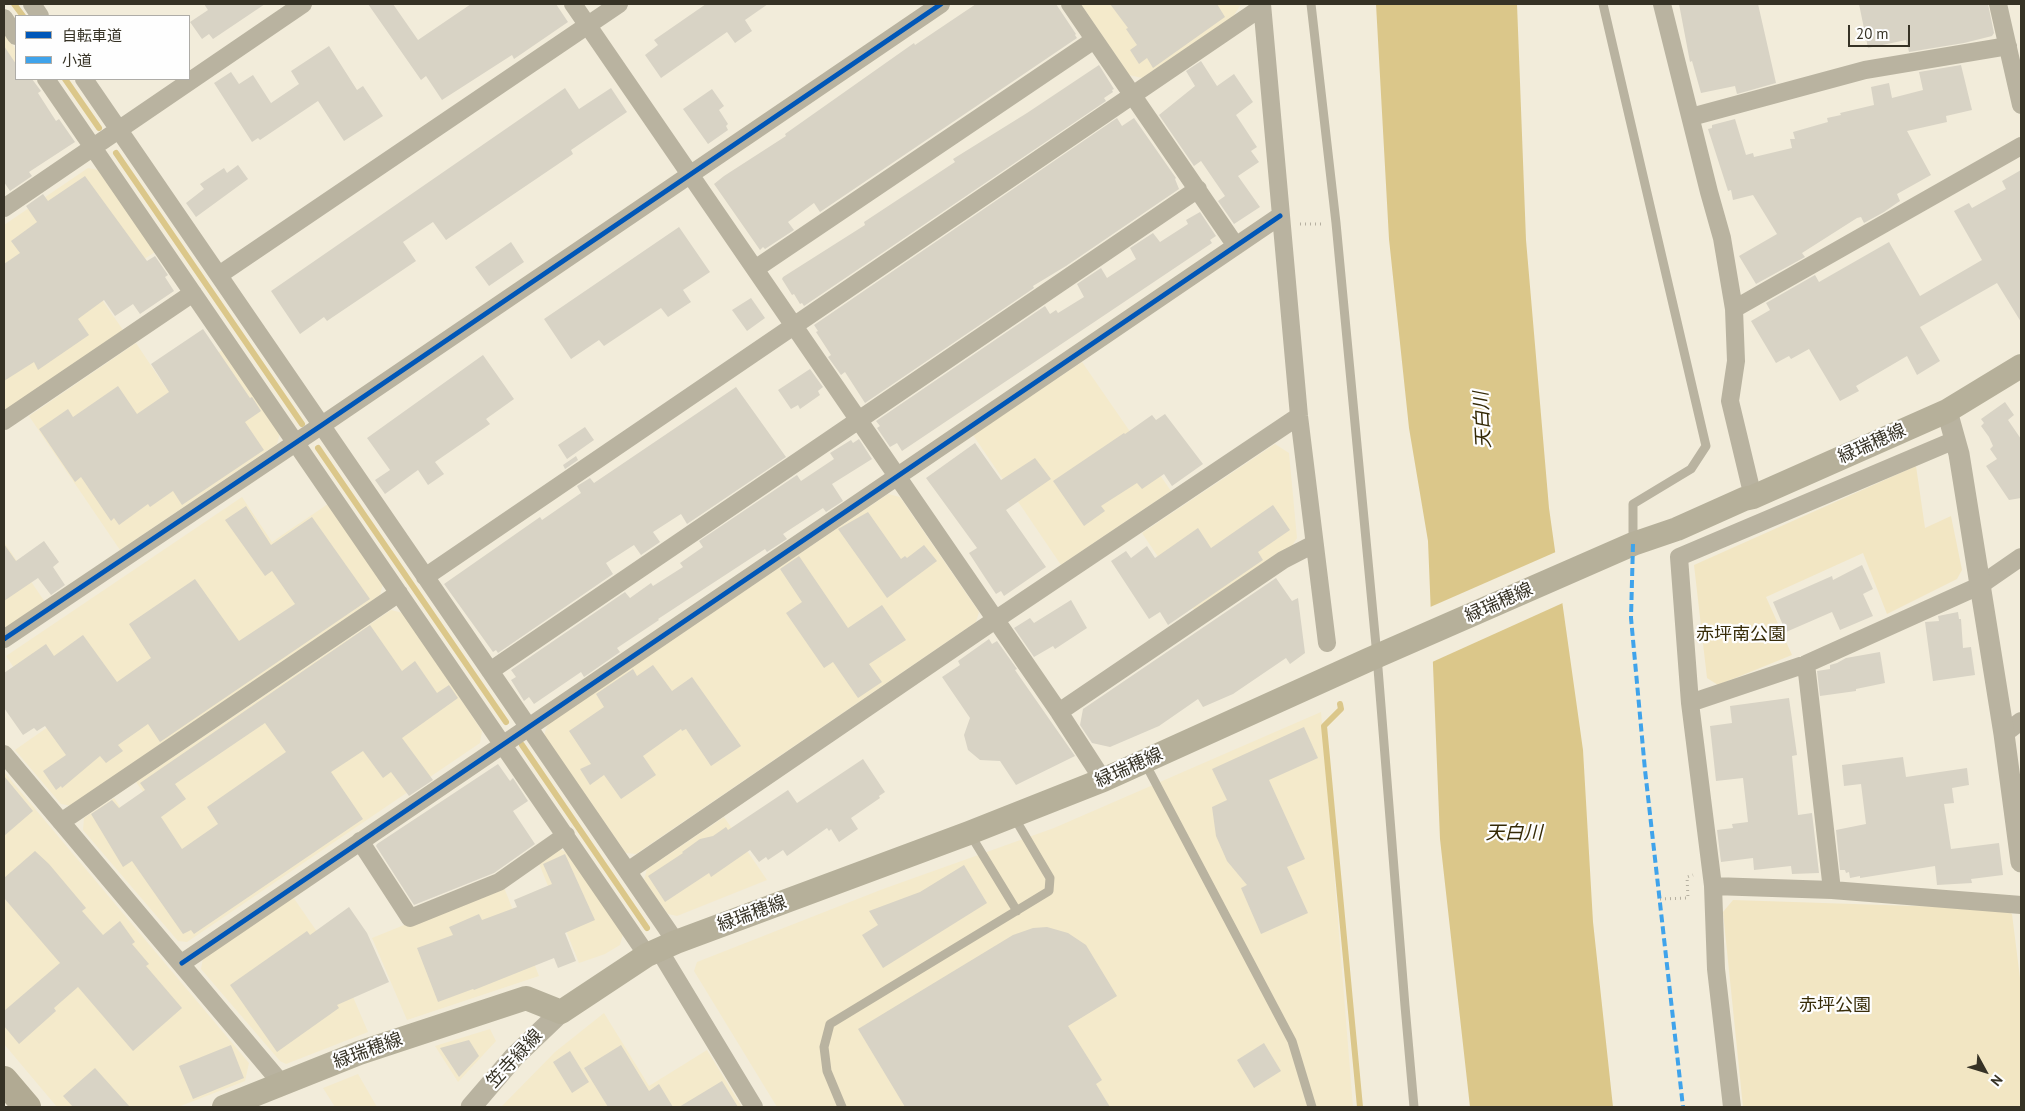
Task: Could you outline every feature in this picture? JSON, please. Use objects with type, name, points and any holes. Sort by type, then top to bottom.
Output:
[{"type":"main road","name":"緑瑞穂線","points":[[224,1107],[359,1053],[526,998],[561,1012],[661,949],[1103,780],[1376,657],[1628,547],[1677,529],[1752,497],[1947,411],[2021,366]]},
{"type":"main road","points":[[4,1080],[27,1107]]},
{"type":"street","points":[[32,4],[39,15]]},
{"type":"street","points":[[4,208],[303,4]]},
{"type":"street","points":[[573,4],[1059,712],[1103,780]]},
{"type":"street","points":[[219,275],[619,4]]},
{"type":"street","points":[[4,639],[940,4]]},
{"type":"street","points":[[1070,4],[1236,246]]},
{"type":"street","points":[[1662,4],[1708,192],[1722,238],[1734,309],[1736,361],[1730,401],[1752,497]]},
{"type":"street","points":[[1998,4],[2021,105]]},
{"type":"street","points":[[425,577],[1262,5],[1299,416],[1327,643]]},
{"type":"street","points":[[4,18],[15,34]]},
{"type":"street","points":[[755,269],[1094,40]]},
{"type":"street","points":[[1691,117],[1865,70],[2008,46]]},
{"type":"street","points":[[47,80],[566,836],[661,949]]},
{"type":"street","points":[[85,80],[628,872],[661,949],[754,1107]]},
{"type":"street","points":[[1734,309],[2021,146]]},
{"type":"street","points":[[490,671],[1198,190]]},
{"type":"street","points":[[182,962],[1236,246],[1280,210]]},
{"type":"street","points":[[4,421],[193,293]]},
{"type":"street","points":[[1947,411],[1959,454],[2004,734],[2021,862]]},
{"type":"street","points":[[628,872],[996,620],[1299,416]]},
{"type":"street","points":[[1732,1107],[1716,969],[1711,877],[1690,704],[1679,557],[1955,440]]},
{"type":"street","points":[[1059,712],[1283,560],[1314,544]]},
{"type":"street","points":[[1690,704],[1806,664],[1979,586],[2021,557]]},
{"type":"street","points":[[61,822],[399,593]]},
{"type":"street","points":[[1806,664],[1832,890]]},
{"type":"street","points":[[2004,734],[2021,721]]},
{"type":"street","points":[[4,754],[182,962],[282,1084]]},
{"type":"street","points":[[360,841],[410,918],[500,882],[566,836]]},
{"type":"street","points":[[1711,877],[1832,890],[2021,905]]},
{"type":"street","name":"笠寺緑線","points":[[471,1107],[514,1057],[561,1012]]},
{"type":"lane","points":[[1311,4],[1336,223],[1376,657],[1414,1107]]},
{"type":"lane","points":[[1603,4],[1706,446],[1691,469],[1633,504],[1628,547]]},
{"type":"lane","points":[[1144,761],[1292,1041],[1312,1107]]},
{"type":"lane","points":[[842,1107],[827,1071],[824,1047],[830,1024],[1049,891],[1050,878],[1013,816]]},
{"type":"lane","points":[[968,833],[1016,911]]},
{"type":"path","points":[[1280,210],[1297,211],[1301,225],[1336,223]]},
{"type":"path","points":[[1660,899],[1688,898],[1686,877],[1711,877]]},
{"type":"shaded area","points":[[1081,4],[1241,4],[1233,17],[1142,78],[1129,75]]},
{"type":"shaded area","points":[[4,32],[15,48],[15,65],[4,73]]},
{"type":"shaded area","points":[[88,168],[98,170],[155,252],[96,291],[123,330],[4,411],[4,225]]},
{"type":"shaded area","points":[[136,343],[166,388],[222,350],[280,433],[277,444],[120,550],[29,416]]},
{"type":"shaded area","points":[[1082,362],[1171,491],[1061,565],[973,435]]},
{"type":"shaded area","points":[[1275,444],[1289,453],[1297,538],[1290,549],[1196,613],[1142,533]]},
{"type":"shaded area","points":[[888,494],[900,497],[979,612],[976,622],[636,854],[626,853],[544,735],[548,724]]},
{"type":"shaded area","points":[[242,497],[272,542],[328,504],[383,583],[380,595],[72,806],[61,804],[15,750],[52,724],[6,656]]},
{"type":"shaded area","points":[[4,542],[45,602],[4,630]]},
{"type":"shaded area","points":[[391,610],[403,613],[482,731],[480,743],[187,942],[178,941],[83,830],[84,818],[114,798],[138,834],[162,818],[136,782]]},
{"type":"shaded area","points":[[1321,712],[1353,1107],[777,1107],[694,971],[697,962],[883,889],[1054,828]]},
{"type":"shaded area","points":[[4,772],[249,1063],[245,1081],[178,1107],[57,1107],[4,1044]]},
{"type":"shaded area","points":[[724,817],[767,880],[677,916],[668,914],[644,880],[647,869]]},
{"type":"shaded area","points":[[556,848],[567,852],[623,934],[620,945],[605,954],[579,963],[538,861]]},
{"type":"shaded area","points":[[503,885],[539,976],[407,1020],[372,938]]},
{"type":"shaded area","points":[[293,897],[338,962],[368,1032],[286,1064],[280,1061],[201,969],[203,958]]},
{"type":"shaded area","points":[[604,1013],[649,1086],[707,1050],[742,1107],[501,1107],[555,1052]]},
{"type":"shaded area","points":[[490,1029],[496,1041],[458,1082],[435,1046]]},
{"type":"shaded area","points":[[358,1074],[377,1107],[335,1107],[323,1088]]},
{"type":"green space","name":"赤坪南公園","points":[[1916,466],[1925,528],[1951,516],[1962,570],[1957,579],[1887,614],[1863,553],[1766,597],[1792,655],[1718,685],[1707,678],[1694,565]]},
{"type":"green space","name":"赤坪公園","points":[[1733,900],[2004,909],[2012,914],[2021,986],[2021,1107],[1743,1107],[1723,912]]},
{"type":"water","name":"天白川","points":[[1376,4],[1517,4],[1526,240],[1549,508],[1583,750],[1593,922],[1613,1107],[1470,1107],[1440,839],[1428,541],[1409,428],[1389,239]]},
{"type":"pier","points":[[1558,551],[1565,602],[1430,663],[1428,608]]},
{"type":"building","points":[[204,4],[265,4],[213,39],[209,34],[202,39],[190,22],[208,10]]},
{"type":"building","points":[[368,4],[393,4],[418,40],[471,4],[556,4],[568,22],[514,59],[512,55],[442,100],[426,76],[421,80]]},
{"type":"building","points":[[706,4],[768,4],[745,20],[752,31],[735,43],[727,32],[661,78],[645,55],[658,45],[654,40]]},
{"type":"building","points":[[976,4],[1056,4],[1077,38],[820,212],[814,203],[788,222],[794,230],[765,249],[763,247],[760,250],[714,184],[786,136],[785,134],[914,43],[915,45]]},
{"type":"building","points":[[1110,4],[1217,4],[1225,17],[1153,68],[1147,58],[1139,64],[1130,50],[1137,45],[1126,29],[1128,28]]},
{"type":"building","points":[[1679,4],[1758,4],[1776,83],[1737,94],[1735,86],[1701,93],[1692,61],[1690,62]]},
{"type":"building","points":[[1859,4],[1988,4],[1994,33],[1992,36],[1964,43],[1909,52],[1906,40],[1868,48]]},
{"type":"building","points":[[4,46],[15,62],[15,80],[33,80],[41,91],[38,93],[56,121],[59,119],[75,142],[29,172],[32,176],[10,191],[4,182]]},
{"type":"building","points":[[329,46],[357,90],[363,86],[383,116],[344,141],[318,101],[260,140],[258,138],[252,142],[214,83],[231,72],[239,84],[253,75],[271,103],[299,84],[291,71]]},
{"type":"building","points":[[1201,61],[1217,86],[1234,74],[1253,102],[1236,115],[1257,147],[1251,151],[1259,162],[1238,176],[1260,207],[1234,224],[1218,201],[1225,196],[1201,161],[1194,166],[1159,115],[1195,86],[1186,71]]},
{"type":"building","points":[[1099,65],[1114,89],[1112,90],[1113,92],[1104,98],[1106,101],[804,306],[802,303],[800,304],[794,294],[792,295],[782,279],[783,277],[865,225],[864,222],[955,162],[953,159]]},
{"type":"building","points":[[1961,65],[1972,110],[1946,116],[1947,122],[1907,131],[1931,175],[1897,194],[1900,201],[1884,212],[1864,223],[1861,217],[1857,218],[1802,253],[1805,257],[1756,284],[1739,256],[1777,234],[1753,195],[1733,200],[1731,190],[1728,191],[1708,129],[1712,128],[1712,125],[1735,119],[1746,155],[1753,153],[1754,157],[1792,148],[1790,139],[1795,139],[1793,132],[1828,122],[1827,118],[1841,115],[1840,113],[1874,105],[1871,87],[1889,83],[1892,98],[1923,90],[1919,72]]},
{"type":"building","points":[[565,88],[579,109],[611,88],[627,112],[571,150],[573,154],[446,240],[433,222],[403,242],[416,261],[327,321],[324,317],[300,334],[271,291]]},
{"type":"building","points":[[712,89],[724,106],[719,110],[728,124],[726,126],[728,130],[708,144],[683,109]]},
{"type":"building","points":[[1117,118],[1122,126],[1134,118],[1176,178],[1179,189],[1066,266],[1033,286],[1034,288],[865,403],[845,372],[841,375],[828,357],[831,355],[816,332],[818,331],[814,325]]},
{"type":"building","points":[[238,165],[248,179],[196,217],[186,203],[204,189],[200,184],[224,168],[227,173]]},
{"type":"building","points":[[2021,170],[2021,322],[1997,283],[1920,327],[1940,361],[1917,375],[1907,356],[1856,386],[1859,391],[1840,401],[1809,349],[1791,359],[1789,356],[1776,363],[1751,321],[1770,310],[1766,303],[1815,275],[1819,282],[1889,242],[1920,296],[1982,260],[1954,211],[1969,203],[1972,208],[2006,189],[2002,181]]},
{"type":"building","points":[[85,176],[147,261],[155,256],[168,275],[165,277],[174,291],[140,314],[133,304],[115,316],[104,300],[78,319],[89,335],[38,370],[34,362],[4,381],[4,264],[20,253],[11,241],[37,222],[26,206],[43,194],[48,201]]},
{"type":"building","points":[[1200,212],[1216,236],[1210,240],[1212,243],[902,451],[897,443],[890,447],[877,428],[880,426],[876,421],[1045,306],[1050,314],[1056,310],[1058,313],[1084,297],[1077,284],[1101,268],[1107,278],[1136,259],[1130,248],[1153,233],[1160,242],[1188,224],[1186,220]]},
{"type":"building","points":[[679,227],[710,272],[683,290],[691,302],[668,317],[661,308],[604,346],[599,340],[571,359],[544,319]]},
{"type":"building","points":[[511,242],[524,262],[489,286],[475,267]]},
{"type":"building","points":[[751,298],[765,318],[747,331],[732,310]]},
{"type":"building","points":[[203,329],[261,411],[245,422],[264,450],[182,505],[173,491],[150,507],[148,504],[119,525],[114,518],[111,521],[81,477],[75,482],[39,429],[68,409],[73,417],[118,386],[137,414],[169,392],[151,364]]},
{"type":"building","points":[[483,355],[514,399],[486,419],[490,424],[435,462],[444,474],[428,485],[418,470],[385,494],[375,480],[390,470],[367,438]]},
{"type":"building","points":[[810,369],[823,387],[818,391],[820,395],[800,409],[798,405],[791,409],[778,390]]},
{"type":"building","points":[[736,387],[786,457],[687,524],[681,514],[653,532],[660,542],[641,555],[634,545],[606,563],[613,574],[498,653],[496,650],[493,652],[444,584],[540,517],[542,520],[581,493],[577,486],[590,478],[594,483]]},
{"type":"building","points":[[2005,402],[2014,415],[2008,420],[2021,439],[2021,498],[2009,500],[1986,466],[1997,459],[1990,449],[1993,446],[1989,437],[1981,426],[1984,423],[1981,419]]},
{"type":"building","points":[[1165,414],[1203,464],[1172,486],[1164,474],[1142,489],[1137,483],[1101,506],[1105,511],[1084,526],[1053,481],[1152,415],[1156,420]]},
{"type":"building","points":[[585,427],[594,440],[567,459],[558,445]]},
{"type":"building","points":[[859,439],[872,459],[832,484],[843,501],[826,512],[823,508],[783,534],[787,539],[767,552],[765,549],[658,619],[617,648],[620,652],[584,677],[581,672],[534,704],[529,697],[524,701],[511,680],[516,677],[511,670],[625,592],[630,598],[651,583],[653,586],[683,567],[680,563],[703,547],[699,541],[797,475],[801,481],[834,459],[830,453],[851,440],[853,443]]},
{"type":"building","points":[[975,443],[1001,480],[1035,458],[1051,479],[1006,510],[1046,567],[1004,596],[1001,591],[996,594],[984,576],[969,553],[977,548],[926,478]]},
{"type":"building","points":[[576,456],[578,460],[565,469],[563,465]]},
{"type":"building","points":[[1273,505],[1290,530],[1258,552],[1263,560],[1168,625],[1160,612],[1149,619],[1111,561],[1126,551],[1131,558],[1147,546],[1155,558],[1198,528],[1211,548]]},
{"type":"building","points":[[246,506],[271,545],[312,517],[370,599],[160,742],[148,724],[118,745],[123,751],[106,763],[100,756],[62,788],[61,786],[56,790],[43,771],[66,755],[45,726],[37,731],[34,728],[23,735],[4,708],[4,673],[46,644],[54,656],[83,635],[117,682],[151,658],[129,624],[195,579],[239,641],[295,604],[272,571],[265,576],[225,520]]},
{"type":"building","points":[[868,512],[901,559],[905,556],[907,558],[924,545],[937,561],[887,598],[838,529]]},
{"type":"building","points":[[44,541],[59,562],[53,567],[65,585],[51,595],[38,578],[4,601],[4,544],[16,561]]},
{"type":"building","points":[[799,556],[848,628],[882,605],[906,640],[869,664],[882,682],[858,698],[833,662],[824,668],[786,613],[802,602],[780,569]]},
{"type":"building","points":[[1862,565],[1873,589],[1863,594],[1873,616],[1840,630],[1832,612],[1786,632],[1773,602],[1832,576],[1833,580]]},
{"type":"building","points":[[1276,578],[1292,601],[1298,598],[1305,653],[1290,664],[1286,658],[1233,694],[1203,707],[1198,699],[1159,726],[1110,747],[1092,743],[1080,725],[1083,709]]},
{"type":"building","points":[[1071,600],[1087,628],[1055,649],[1053,646],[1034,657],[1014,628],[1030,618],[1034,623]]},
{"type":"building","points":[[1958,612],[1959,619],[1961,619],[1963,648],[1971,647],[1975,675],[1933,681],[1925,622],[1939,621],[1938,616]]},
{"type":"building","points":[[370,625],[402,671],[415,661],[437,693],[449,685],[458,698],[402,738],[433,780],[409,796],[391,772],[383,778],[363,751],[331,772],[363,819],[194,934],[191,930],[183,934],[132,861],[123,867],[91,814],[112,800],[119,808],[145,790],[140,783]],"holes":[[[265,723],[286,752],[207,807],[218,824],[182,849],[161,817],[186,799],[175,784]]]},
{"type":"building","points":[[989,639],[992,644],[997,641],[1075,756],[1016,785],[1000,761],[980,760],[968,750],[964,735],[970,718],[942,677],[960,665],[958,661]]},
{"type":"building","points":[[1880,652],[1885,683],[1856,689],[1856,691],[1820,696],[1817,671],[1830,669],[1830,665],[1846,658]]},
{"type":"building","points":[[653,665],[672,691],[692,677],[741,746],[711,766],[686,729],[682,731],[681,729],[643,756],[656,775],[621,799],[604,775],[590,785],[580,769],[591,764],[569,731],[604,707],[596,694],[633,669],[637,676]]},
{"type":"building","points":[[1789,698],[1797,755],[1792,756],[1798,815],[1812,813],[1819,873],[1792,874],[1791,866],[1754,870],[1753,858],[1721,862],[1717,830],[1733,828],[1732,824],[1748,822],[1743,778],[1716,781],[1710,726],[1732,723],[1730,706]]},
{"type":"building","points":[[1304,727],[1318,758],[1269,780],[1305,859],[1287,867],[1308,913],[1261,934],[1241,888],[1247,885],[1227,861],[1216,836],[1212,807],[1227,800],[1212,769]]},
{"type":"building","points":[[1903,757],[1906,777],[1967,768],[1969,785],[1952,788],[1954,803],[1944,804],[1951,849],[1999,843],[2003,875],[1971,879],[1972,883],[1937,885],[1935,866],[1860,878],[1860,876],[1850,878],[1849,872],[1846,873],[1845,870],[1840,870],[1836,830],[1866,824],[1861,784],[1844,786],[1842,765]]},
{"type":"building","points":[[863,759],[885,792],[879,796],[880,798],[851,818],[858,829],[839,842],[831,829],[829,831],[827,828],[787,856],[783,850],[768,860],[766,857],[759,862],[750,850],[711,877],[709,873],[665,902],[648,876],[683,853],[700,839],[713,836],[726,827],[728,830],[788,790],[797,803]]},
{"type":"building","points":[[498,764],[510,781],[513,778],[528,801],[513,811],[535,844],[494,873],[414,905],[376,846],[377,844]]},
{"type":"building","points":[[4,776],[33,811],[4,836]]},
{"type":"building","points":[[35,851],[49,864],[86,908],[82,911],[103,935],[120,921],[135,942],[132,944],[149,964],[146,966],[182,1008],[133,1051],[78,987],[54,1008],[56,1011],[19,1044],[4,1026],[4,1011],[60,963],[4,898],[4,878]]},
{"type":"building","points":[[565,854],[595,920],[565,933],[576,961],[558,968],[554,958],[474,990],[438,1002],[417,948],[453,935],[449,927],[479,914],[482,920],[517,907],[514,900],[552,884],[543,864]]},
{"type":"building","points":[[964,865],[987,903],[883,968],[862,935],[878,925],[869,911],[920,892]]},
{"type":"building","points":[[349,907],[367,933],[389,982],[337,1005],[339,1008],[277,1052],[230,985],[307,931],[310,935]]},
{"type":"building","points":[[1047,927],[1068,933],[1086,945],[1117,996],[1068,1026],[1102,1080],[1096,1084],[1110,1107],[905,1107],[858,1029],[1013,935],[1033,928]]},
{"type":"building","points":[[469,1040],[479,1056],[459,1077],[440,1048]]},
{"type":"building","points":[[1264,1043],[1281,1071],[1254,1088],[1237,1060]]},
{"type":"building","points":[[231,1045],[244,1078],[193,1099],[179,1066]]},
{"type":"building","points":[[621,1045],[649,1091],[659,1084],[673,1107],[608,1107],[584,1068]]},
{"type":"building","points":[[570,1051],[589,1082],[572,1093],[553,1062]]},
{"type":"building","points":[[95,1068],[130,1107],[73,1107],[63,1096]]},
{"type":"building","points":[[722,1081],[738,1107],[679,1107]]},
{"type":"waterway","points":[[14,4],[22,15]]},
{"type":"waterway","points":[[66,80],[99,128]]},
{"type":"waterway","points":[[116,153],[302,424]]},
{"type":"waterway","points":[[318,448],[506,722]]},
{"type":"waterway","points":[[1340,704],[1341,709],[1324,726],[1360,1107]]},
{"type":"waterway","points":[[522,745],[647,928]]},
{"type":"marked path","points":[[1633,544],[1631,618],[1645,770],[1683,1107]]},
{"type":"cycle path","points":[[4,639],[941,4]]},
{"type":"cycle path","points":[[182,963],[1280,216]]}]
